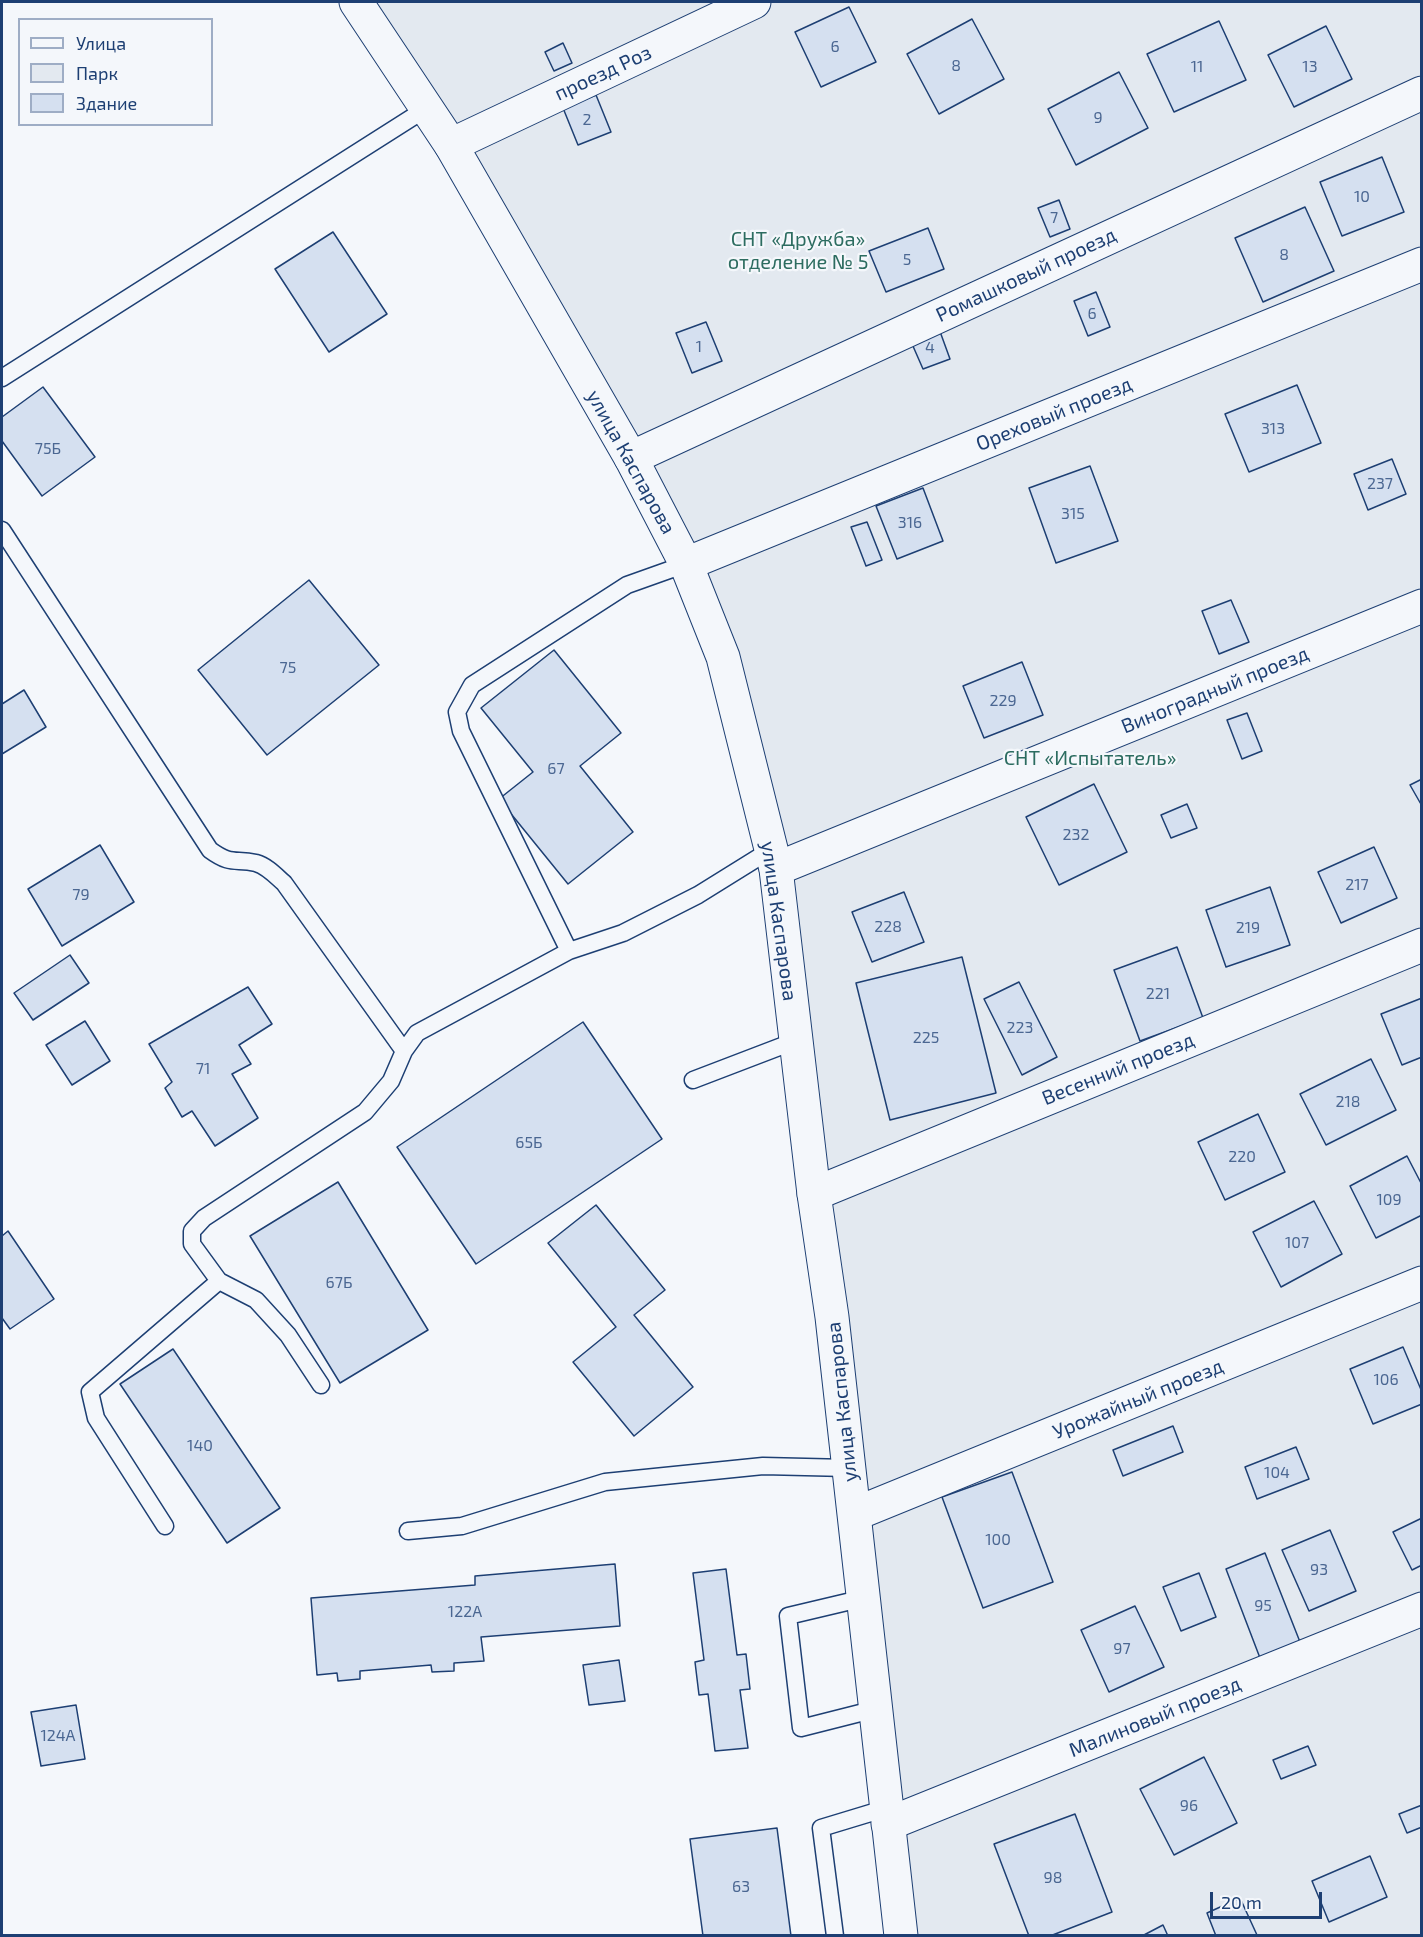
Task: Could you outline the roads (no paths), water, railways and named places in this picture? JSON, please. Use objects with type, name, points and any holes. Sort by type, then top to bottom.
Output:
[{"type":"street","name":"улица Каспарова","points":[[356,2],[451,145],[631,458],[686,564],[723,657],[774,859],[814,1194],[832,1317],[901,1935]]},
{"type":"street","name":"проезд Роз","points":[[451,145],[754,2]]},
{"type":"street","name":"Ромашковый проезд","points":[[631,458],[1422,93]]},
{"type":"street","name":"Ореховый проезд","points":[[686,564],[1422,264]]},
{"type":"street","name":"Виноградный проезд","points":[[774,859],[1422,606]]},
{"type":"street","name":"Весенний проезд","points":[[814,1194],[1422,945]]},
{"type":"street","name":"Урожайный проезд","points":[[855,1514],[1422,1283]]},
{"type":"street","name":"Малиновый проезд","points":[[888,1816],[1422,1609]]},
{"type":"lane","points":[[2,378],[427,108]]},
{"type":"lane","points":[[2,530],[210,850],[225,861],[256,863],[269,870],[284,883],[404,1051]]},
{"type":"lane","points":[[568,951],[461,731],[457,712],[472,685],[627,585],[686,564]]},
{"type":"lane","points":[[321,1385],[288,1335],[256,1300],[219,1281],[192,1244],[192,1232],[204,1218],[365,1112],[391,1081],[404,1051],[417,1034],[568,951],[632,928],[774,859]]},
{"type":"lane","points":[[693,1080],[795,1041]]},
{"type":"lane","points":[[165,1526],[96,1418],[90,1392],[219,1281]]},
{"type":"lane","points":[[408,1531],[462,1526],[604,1482],[763,1466],[848,1468]]},
{"type":"lane","points":[[864,1598],[788,1616],[801,1728],[876,1709]]},
{"type":"lane","points":[[835,1935],[821,1828],[888,1816]]},
{"type":"park label","name":"СНТ «Дружба» отделение № 5","points":[[798,250]]},
{"type":"park label","name":"СНТ «Испытатель»","points":[[1090,758]]}]
